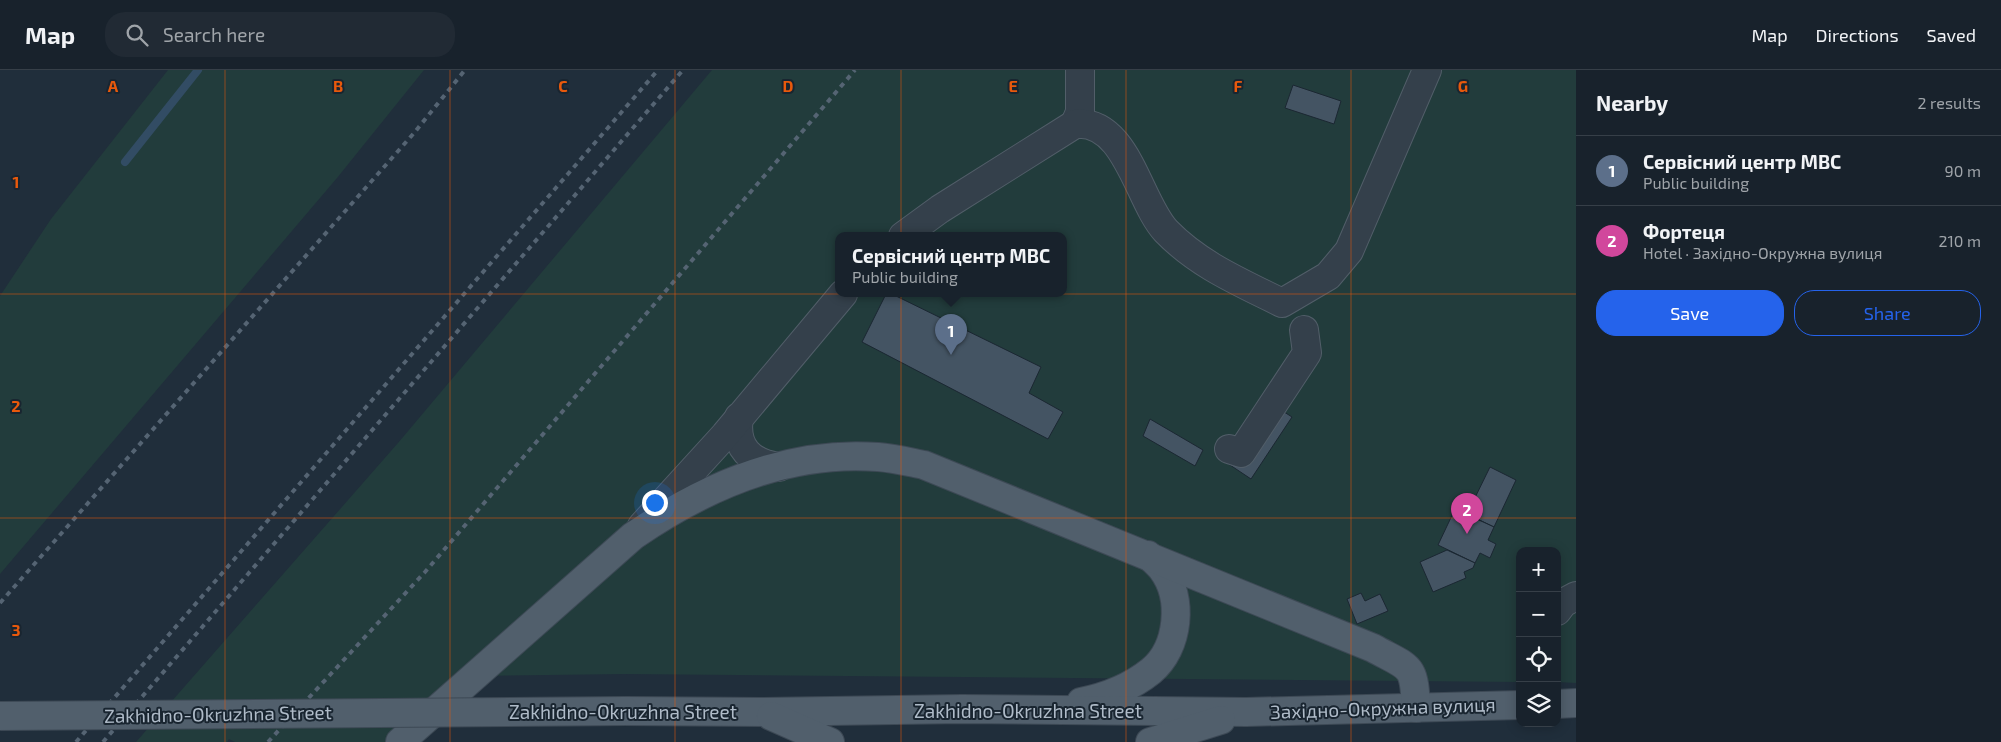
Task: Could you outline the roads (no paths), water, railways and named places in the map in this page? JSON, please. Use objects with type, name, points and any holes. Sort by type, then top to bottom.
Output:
[{"type":"main road","points":[[400,742],[632,536],[670,511],[701,494],[750,474],[842,456],[880,457],[924,465],[1373,648],[1408,667],[1415,676],[1416,708]]},
{"type":"main road","points":[[1039,710],[1090,700],[1127,688],[1152,670],[1165,655],[1173,635],[1177,611],[1163,570],[1148,555]]},
{"type":"main road","points":[[1561,704],[1576,703]]},
{"type":"main road","name":"Західно-Окружна вулиця","points":[[1246,712],[1516,705]]},
{"type":"main road","name":"Zakhidno-Okruzhna Street","points":[[0,716],[625,711],[1039,710],[1246,712]]},
{"type":"main road","points":[[763,712],[830,742]]},
{"type":"main road","points":[[1150,742],[1246,712]]},
{"type":"lane","points":[[1081,82],[1080,112],[1087,126],[1118,146],[1165,229],[1198,260],[1282,303],[1328,276],[1349,251],[1427,70]]},
{"type":"lane","points":[[908,232],[940,209],[1087,126]]},
{"type":"lane","points":[[632,536],[739,417],[840,297]]},
{"type":"lane","points":[[1229,449],[1241,453],[1284,391],[1307,353],[1304,330]]},
{"type":"lane","points":[[739,417],[739,435],[749,456],[762,464],[780,467]]},
{"type":"lane","points":[[1561,606],[1576,596]]},
{"type":"waterway","points":[[125,162],[198,70]]},
{"type":"railway","points":[[0,603],[414,133],[465,70]]},
{"type":"railway","points":[[76,742],[658,70]]},
{"type":"railway","points":[[103,742],[683,70]]},
{"type":"railway","points":[[268,742],[425,572],[855,70]]},
{"type":"place","name":"Сервісний центр МВС","points":[[951,355]]},
{"type":"place","name":"Фортеця","points":[[1467,534]]}]
